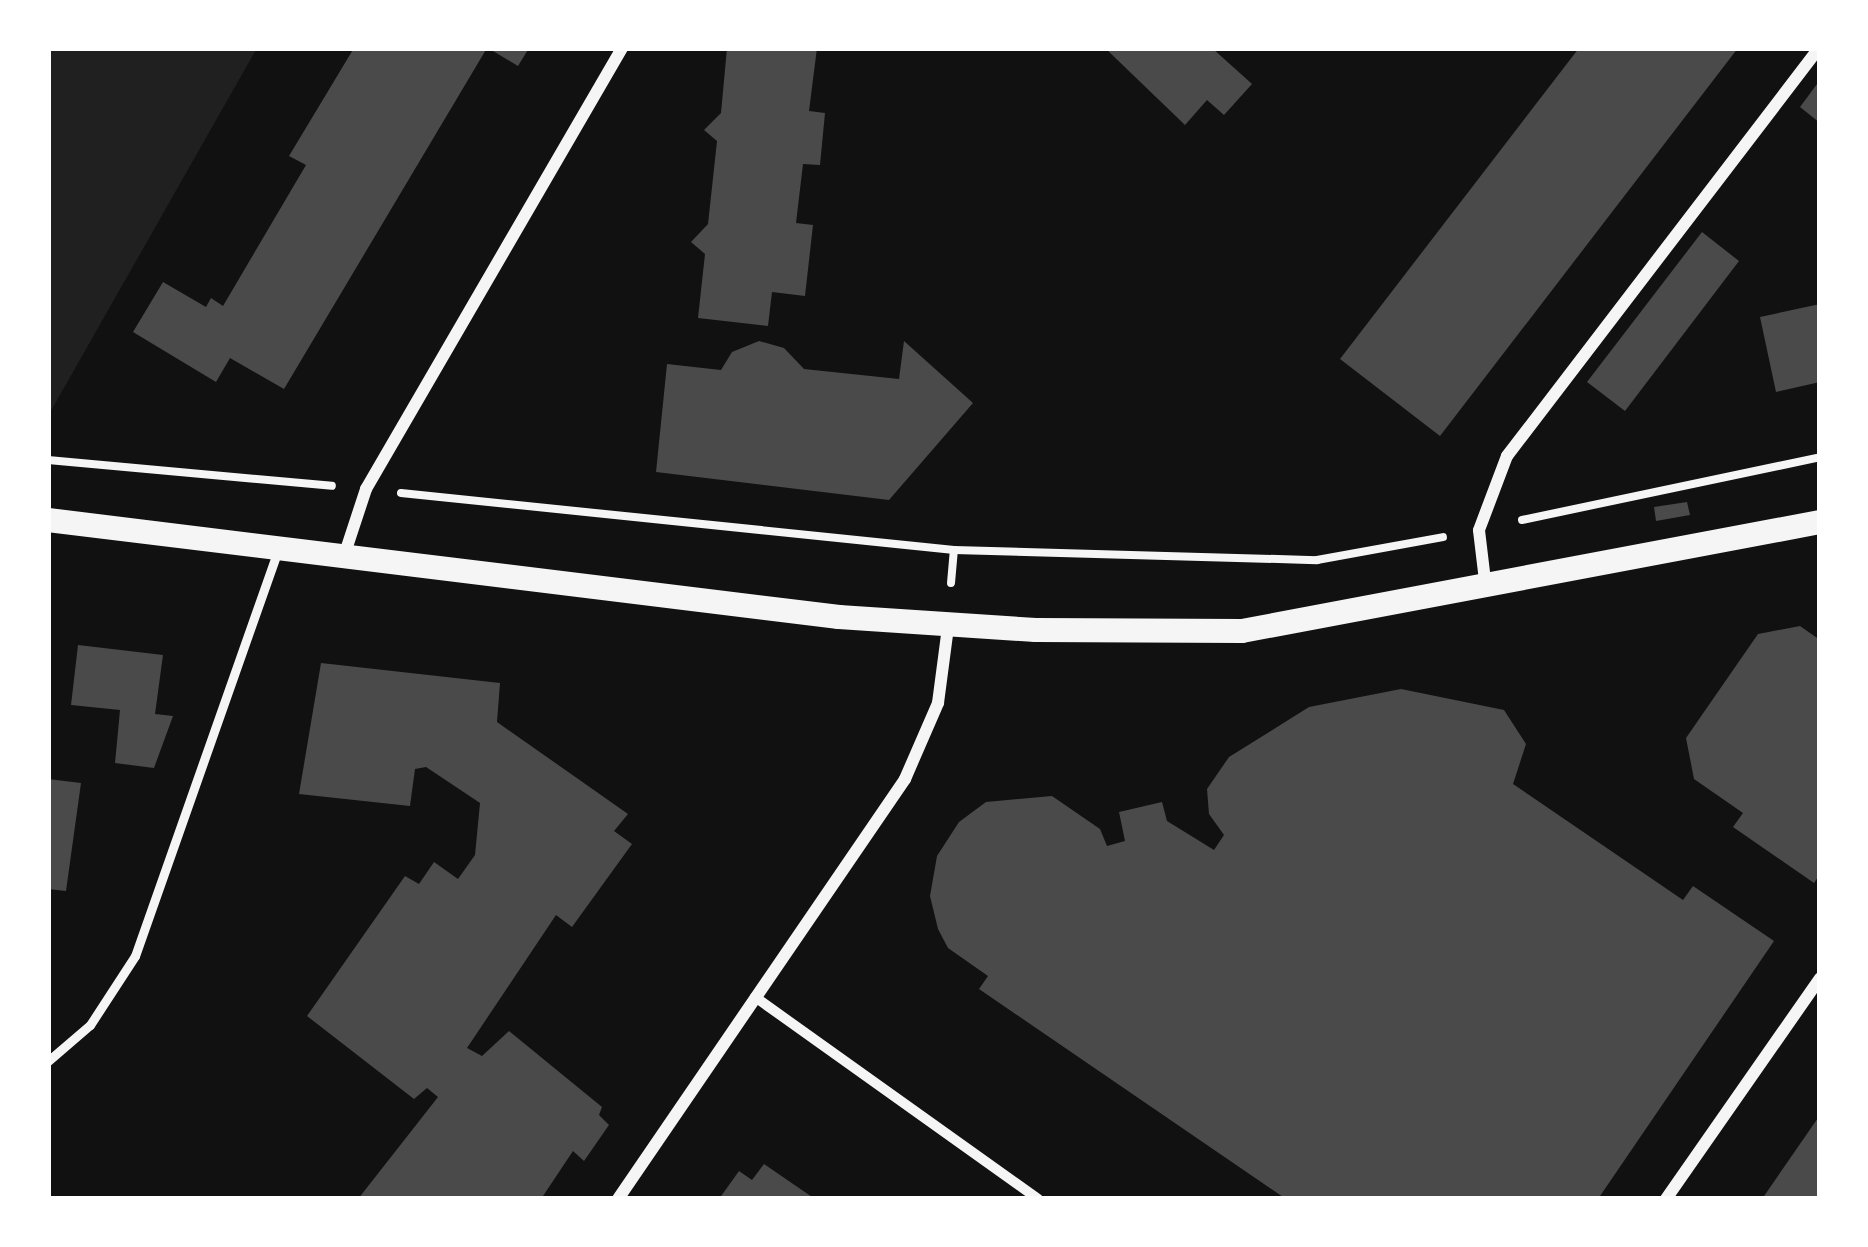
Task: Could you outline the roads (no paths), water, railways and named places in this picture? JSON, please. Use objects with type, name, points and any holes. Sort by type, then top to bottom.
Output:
[{"type":"main road","points":[[48,520],[948,626],[1241,631],[1486,590],[1820,522]]},
{"type":"street","points":[[344,556],[365,489],[622,48]]},
{"type":"street","points":[[1486,590],[1479,530],[1507,456],[1819,48]]},
{"type":"street","points":[[618,1199],[905,779],[938,703],[948,626]]},
{"type":"street","points":[[1666,1199],[1820,978]]},
{"type":"street","points":[[755,997],[1038,1199]]},
{"type":"lane","points":[[48,1061],[90,1025],[135,956],[278,550]]}]
